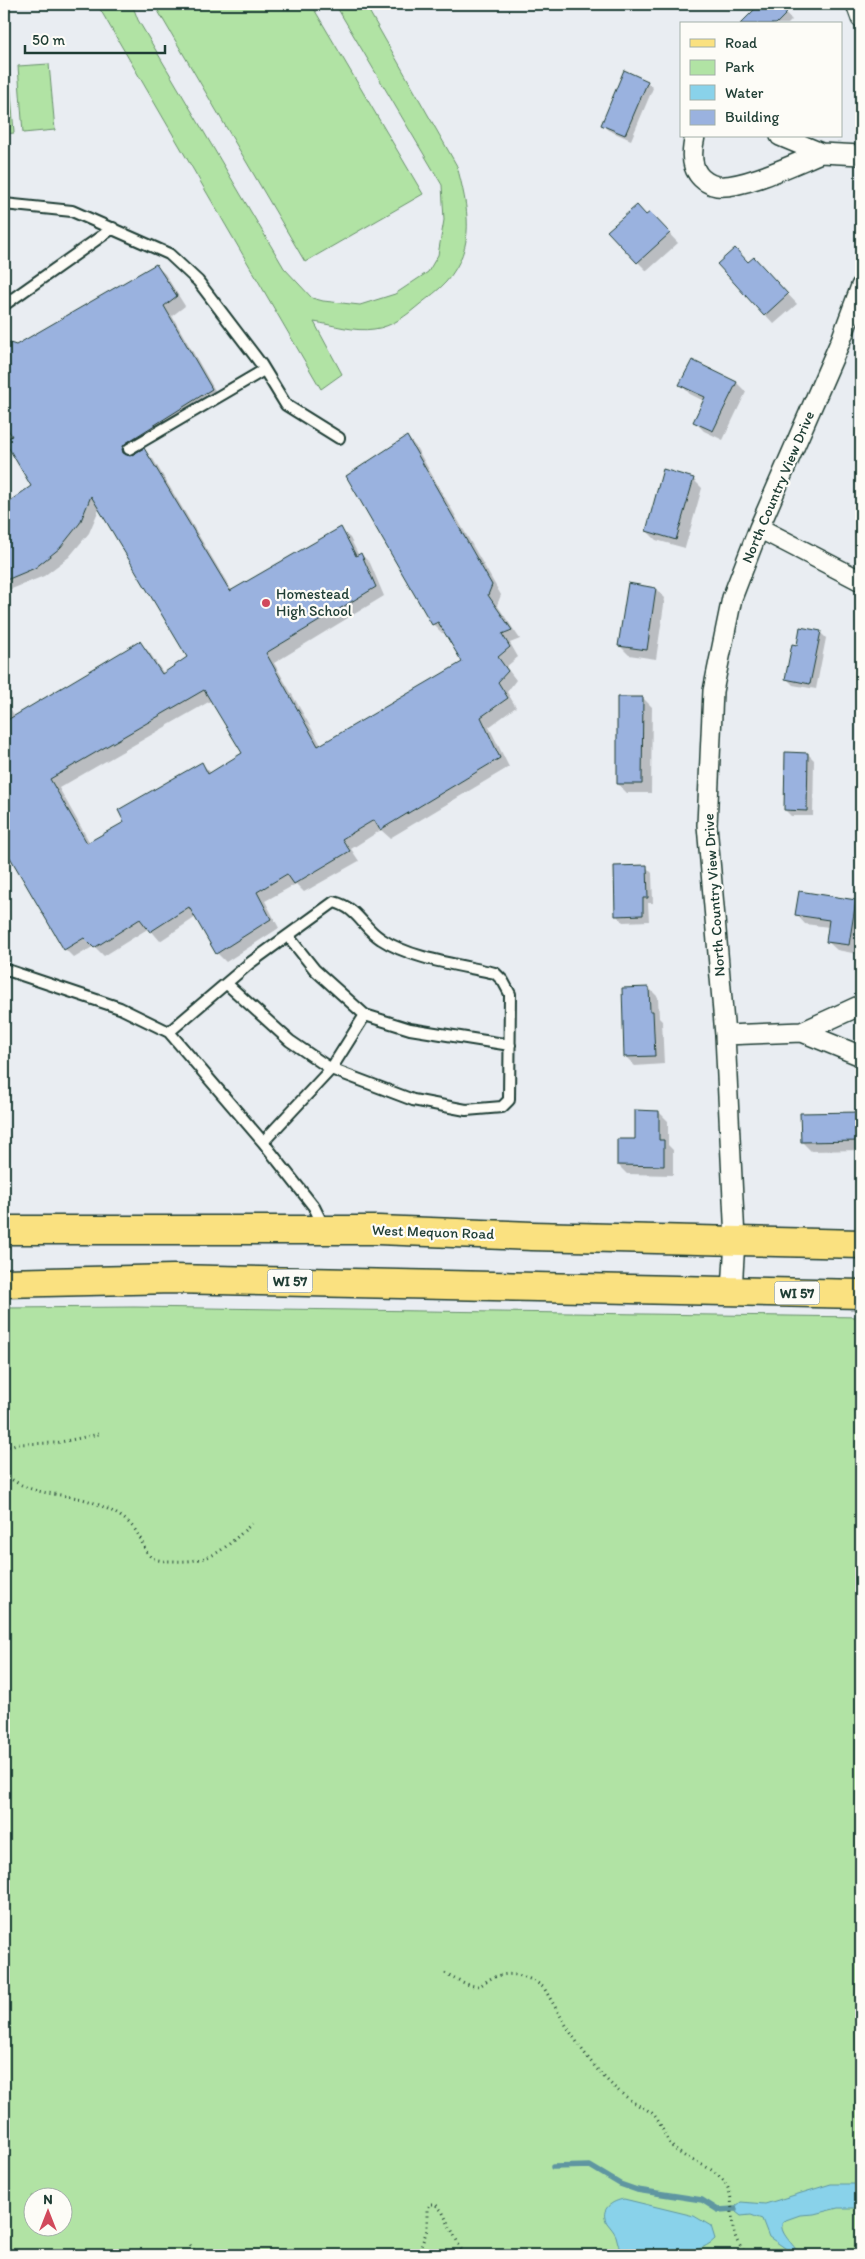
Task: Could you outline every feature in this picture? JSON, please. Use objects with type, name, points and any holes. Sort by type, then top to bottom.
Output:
[{"type":"main road","name":"West Mequon Road","points":[[4,1230],[378,1230],[532,1236],[861,1244]]},
{"type":"main road","name":"WI 57","points":[[4,1283],[173,1279],[861,1294]]},
{"type":"street","points":[[856,4],[861,18]]},
{"type":"street","points":[[695,138],[692,157],[694,169],[700,177],[716,186],[747,181],[821,154],[861,155]]},
{"type":"street","points":[[785,138],[821,154]]},
{"type":"street","name":"North Country View Drive","points":[[732,1291],[735,1240],[725,1034],[707,825],[713,691],[732,598],[759,528],[841,340],[861,286]]},
{"type":"street","points":[[759,528],[861,581]]},
{"type":"street","points":[[725,1034],[802,1032],[861,1006]]},
{"type":"street","points":[[802,1032],[861,1056]]},
{"type":"lane","points":[[4,204],[72,211],[169,254],[198,281],[264,370],[286,405],[339,438]]},
{"type":"lane","points":[[4,305],[113,228]]},
{"type":"lane","points":[[129,449],[264,370]]},
{"type":"lane","points":[[169,1032],[250,963],[334,902],[346,905],[380,939],[409,953],[495,973],[503,981],[510,994],[509,1100],[502,1107],[466,1110],[413,1100],[331,1069],[290,1041],[227,984]]},
{"type":"lane","points":[[288,936],[315,970],[365,1015],[410,1029],[510,1045]]},
{"type":"lane","points":[[4,969],[120,1008],[169,1032],[263,1142],[314,1207],[326,1230]]},
{"type":"lane","points":[[263,1142],[331,1069],[365,1015]]},
{"type":"path","points":[[4,1448],[16,1444],[56,1443],[99,1434]]},
{"type":"path","points":[[4,1474],[15,1482],[42,1493],[89,1501],[111,1510],[129,1523],[152,1558],[162,1561],[193,1562],[205,1559],[220,1552],[254,1522]]},
{"type":"path","points":[[445,1973],[471,1985],[480,1986],[494,1977],[507,1974],[522,1975],[537,1982],[544,1988],[573,2037],[594,2065],[628,2099],[654,2114],[670,2144],[678,2152],[712,2170],[728,2186],[734,2240],[748,2255]]},
{"type":"path","points":[[418,2255],[427,2230],[427,2210],[431,2204],[435,2204],[442,2211],[464,2255]]},
{"type":"path","points":[[190,2245],[198,2255]]},
{"type":"green space","points":[[97,4],[132,4],[138,20],[284,268],[312,298],[360,305],[395,294],[428,272],[438,255],[444,220],[442,185],[335,4],[365,4],[457,166],[467,212],[466,241],[456,268],[446,282],[404,316],[381,328],[359,330],[314,322],[342,374],[321,389]]},
{"type":"green space","points":[[154,4],[311,4],[423,194],[305,262]]},
{"type":"green space","points":[[49,64],[55,130],[23,133],[18,66]]},
{"type":"green space","points":[[4,67],[9,67],[14,133],[4,134]]},
{"type":"green space","points":[[134,1307],[861,1317],[861,2255],[4,2255],[4,1308]]},
{"type":"water","points":[[831,2184],[861,2184],[861,2208],[838,2208],[814,2214],[800,2215],[783,2221],[782,2230],[799,2255],[795,2255],[769,2237],[762,2219],[751,2215],[741,2216],[736,2212],[736,2206],[741,2202],[765,2204]]},
{"type":"water","points":[[624,2199],[694,2216],[711,2226],[715,2239],[696,2250],[684,2253],[621,2255],[616,2236],[607,2223],[605,2214],[608,2206]]},
{"type":"building","points":[[760,4],[777,4],[787,13],[778,22],[742,22]]},
{"type":"building","points":[[624,70],[648,81],[625,135],[601,125]]},
{"type":"building","points":[[637,205],[646,215],[650,212],[670,233],[637,263],[607,231]]},
{"type":"building","points":[[735,248],[748,262],[754,257],[788,294],[764,316],[717,264]]},
{"type":"building","points":[[156,264],[177,296],[164,306],[212,389],[126,443],[122,449],[123,453],[130,456],[144,448],[230,591],[341,527],[356,556],[361,553],[376,587],[266,653],[318,746],[462,662],[438,622],[432,625],[346,476],[407,436],[492,585],[488,595],[512,630],[502,634],[510,647],[498,657],[508,671],[498,682],[508,698],[481,717],[500,758],[380,830],[374,820],[342,839],[350,851],[294,884],[287,874],[257,892],[271,919],[216,954],[189,907],[150,932],[140,919],[94,948],[84,938],[64,950],[4,847],[4,722],[140,641],[162,674],[187,657],[91,496],[80,523],[60,548],[35,568],[4,581],[4,505],[31,486],[4,440],[12,436],[4,423],[4,341],[16,345]],"holes":[[[204,690],[242,753],[208,774],[202,762],[118,810],[124,822],[87,843],[50,779]]]},
{"type":"building","points":[[692,360],[737,382],[713,431],[693,422],[705,397],[679,385]]},
{"type":"building","points":[[663,469],[694,478],[676,540],[646,531]]},
{"type":"building","points":[[628,583],[656,588],[647,650],[618,646]]},
{"type":"building","points":[[800,627],[821,631],[810,684],[785,679],[792,644],[797,645]]},
{"type":"building","points":[[617,697],[643,697],[642,784],[617,784]]},
{"type":"building","points":[[785,752],[808,753],[807,811],[784,810]]},
{"type":"building","points":[[647,865],[648,898],[643,898],[643,915],[615,916],[614,866]]},
{"type":"building","points":[[799,891],[856,900],[849,945],[826,942],[829,920],[795,915]]},
{"type":"building","points":[[649,987],[650,1011],[653,1011],[655,1056],[624,1057],[622,988]]},
{"type":"building","points":[[635,1110],[659,1111],[659,1140],[664,1140],[664,1166],[617,1165],[617,1139],[635,1139]]},
{"type":"building","points":[[861,1112],[861,1141],[801,1142],[800,1113]]},
{"type":"waterway","points":[[553,2167],[590,2166],[620,2184],[637,2190],[702,2200],[718,2210],[735,2209]]},
{"type":"place","name":"Homestead High School","points":[[266,603]]}]
